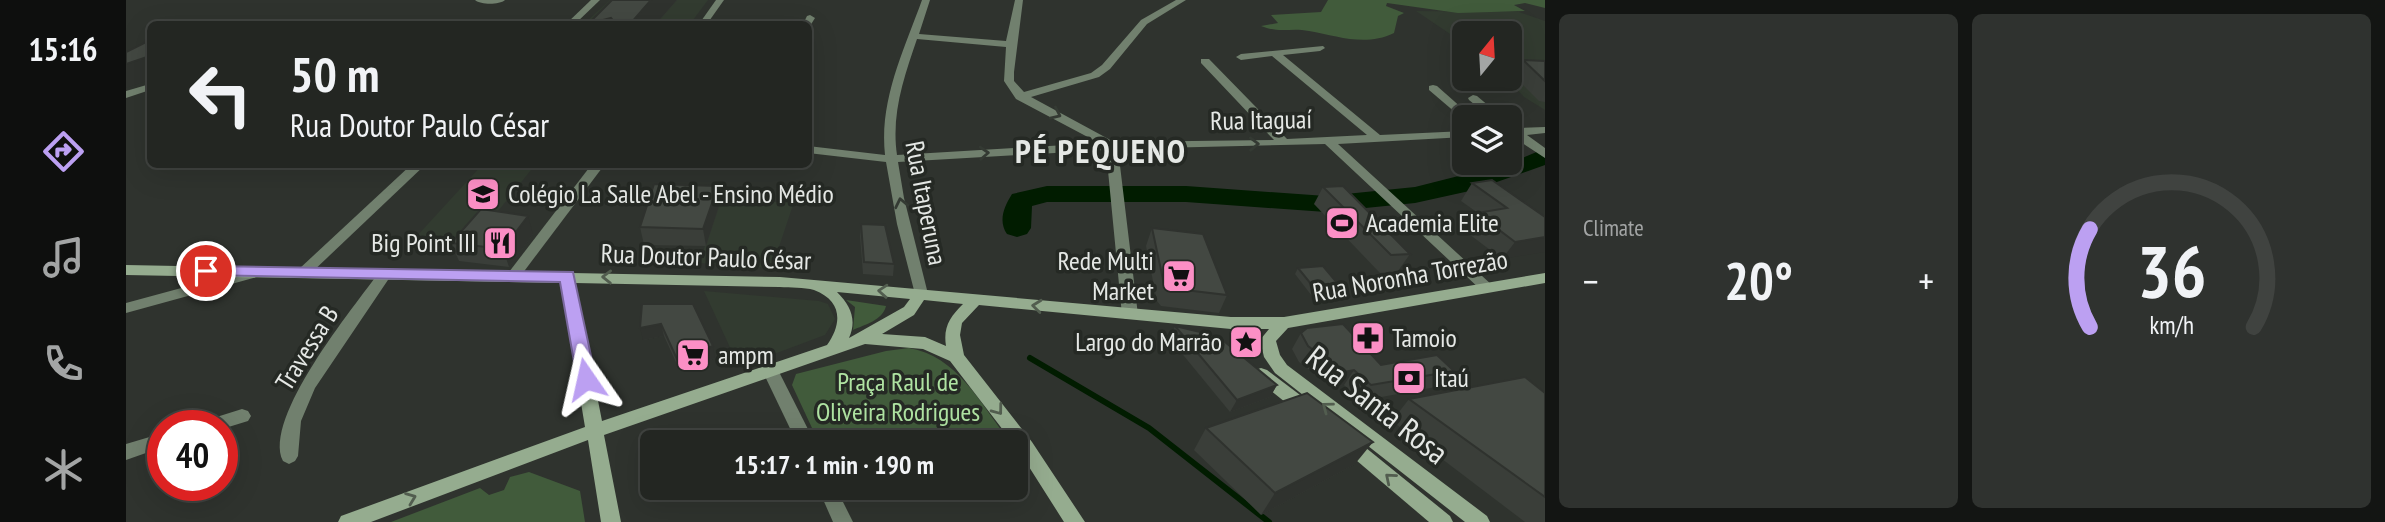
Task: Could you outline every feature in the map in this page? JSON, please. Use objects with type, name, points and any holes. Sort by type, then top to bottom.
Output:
[{"type":"main road","name":"Rua Doutor Paulo César","points":[[126,270],[733,279],[921,293],[1178,321],[1283,323]]},
{"type":"main road","points":[[567,276],[611,522]]},
{"type":"main road","name":"Rua Noronha Torrezão","points":[[1283,323],[1486,286],[1545,278]]},
{"type":"main road","points":[[816,286],[839,301],[847,317],[845,333],[832,348]]},
{"type":"main road","points":[[348,522],[769,368],[860,340],[909,311],[921,293]]},
{"type":"main road","points":[[956,357],[952,335],[955,321],[975,300]]},
{"type":"main road","points":[[1178,321],[1213,337]]},
{"type":"main road","name":"Rua Santa Rosa","points":[[1283,323],[1268,341],[1272,357],[1302,388],[1473,517]]},
{"type":"main road","points":[[860,340],[925,342],[956,357],[1026,447],[1075,522]]},
{"type":"main road","name":"Rua Santa Rosa","points":[[1243,360],[1443,522]]},
{"type":"main road","points":[[1340,436],[1358,430]]},
{"type":"main road","points":[[1449,522],[1473,517]]},
{"type":"street","points":[[479,0],[501,0]]},
{"type":"street","points":[[573,21],[596,0]]},
{"type":"street","points":[[705,21],[720,0]]},
{"type":"street","name":"Rua Itaperuna","points":[[921,293],[891,159],[892,104],[926,0]]},
{"type":"street","points":[[1019,0],[1009,82],[1020,97],[1086,129],[1112,146],[1130,315]]},
{"type":"street","points":[[1020,97],[1095,75],[1106,67],[1144,22],[1182,0]]},
{"type":"street","points":[[914,36],[1013,45]]},
{"type":"street","points":[[1241,57],[1320,48]]},
{"type":"street","points":[[1275,54],[1376,137]]},
{"type":"street","points":[[1205,61],[1284,143]]},
{"type":"street","points":[[126,95],[147,88]]},
{"type":"street","points":[[1433,88],[1453,105]]},
{"type":"street","points":[[1472,98],[1481,105]]},
{"type":"street","points":[[1522,130],[1545,130]]},
{"type":"street","name":"Rua Itaguaí","points":[[812,149],[891,159],[1112,146],[1284,143],[1452,134]]},
{"type":"street","points":[[1522,137],[1545,154]]},
{"type":"street","points":[[1328,141],[1486,286]]},
{"type":"street","points":[[304,272],[417,168]]},
{"type":"street","points":[[514,275],[596,168]]},
{"type":"street","points":[[126,308],[260,272]]},
{"type":"street","name":"Travessa B","points":[[289,456],[292,421],[308,386],[385,274]]},
{"type":"street","points":[[769,368],[800,430]]},
{"type":"street","points":[[238,417],[242,416]]},
{"type":"street","points":[[126,452],[147,445]]},
{"type":"street","points":[[833,500],[843,522]]},
{"type":"shaded area","points":[[610,0],[708,0],[692,21],[587,21]]},
{"type":"shaded area","points":[[1416,11],[1519,12],[1545,21],[1545,110],[1518,91],[1522,91],[1522,21],[1452,21],[1452,35]]},
{"type":"shaded area","name":"Colégio La Salle Abel - Ensino Médio","points":[[479,168],[533,168],[466,251],[405,249]]},
{"type":"shaded area","points":[[771,202],[794,202],[772,268],[699,263],[720,203],[770,206]]},
{"type":"shaded area","points":[[704,291],[819,301],[828,304],[835,319],[825,335],[739,367]]},
{"type":"green space","points":[[1328,0],[1545,0],[1545,8],[1525,3],[1514,5],[1525,11],[1458,13],[1387,3],[1386,6],[1404,13],[1398,16],[1394,33],[1362,40],[1302,30],[1274,30],[1261,26],[1278,23],[1271,15],[1321,12]]},
{"type":"green space","points":[[846,300],[886,306],[877,318],[853,330],[855,307]]},
{"type":"green space","name":"Praça Raul de Oliveira Rodrigues","points":[[909,348],[941,361],[966,383],[1002,430],[813,430],[792,385],[796,374],[886,351]]},
{"type":"green space","points":[[529,472],[580,491],[585,522],[391,522],[480,488],[489,495],[504,490],[510,477]]},
{"type":"building","points":[[612,0],[651,0],[633,21],[613,21],[611,18],[591,21]]},
{"type":"building","points":[[147,42],[147,57],[126,64],[126,52]]},
{"type":"building","points":[[1523,60],[1545,61],[1545,81]]},
{"type":"building","points":[[1492,180],[1545,217],[1545,237],[1515,242],[1477,213],[1507,208],[1472,183]]},
{"type":"building","points":[[654,184],[718,186],[703,229],[640,227]]},
{"type":"building","points":[[1343,186],[1410,254],[1391,255],[1323,187]]},
{"type":"building","points":[[481,209],[528,216],[503,249],[451,243]]},
{"type":"building","points":[[861,224],[885,225],[894,264],[864,262]]},
{"type":"building","points":[[1152,228],[1203,234],[1227,295],[1168,288],[1164,284]]},
{"type":"building","points":[[1323,266],[1344,291],[1319,294],[1298,268]]},
{"type":"building","points":[[642,304],[693,304],[713,346],[677,359],[661,324],[640,328]]},
{"type":"building","points":[[1343,324],[1381,365],[1437,355],[1454,371],[1371,385],[1354,370],[1344,372],[1308,346],[1301,333],[1307,328]]},
{"type":"building","points":[[1175,326],[1213,335],[1277,385],[1237,400]]},
{"type":"building","points":[[1525,377],[1545,393],[1545,497],[1409,399]]},
{"type":"building","points":[[1307,393],[1373,442],[1275,493],[1206,428]]},
{"type":"waterway","points":[[1017,228],[1017,208],[1022,200],[1047,194],[1186,194],[1326,204],[1415,195],[1465,184],[1539,159]]},
{"type":"waterway","points":[[1030,358],[1149,428],[1269,522]]},
{"type":"place","name":"Colégio La Salle Abel - Ensino Médio","points":[[483,194]]},
{"type":"place","name":"Academia Elite","points":[[1342,223]]},
{"type":"place","name":"Big Point III","points":[[500,243]]},
{"type":"place","name":"Rede Multi Market","points":[[1179,276]]},
{"type":"place","name":"Tamoio","points":[[1368,338]]},
{"type":"place","name":"Largo do Marrão","points":[[1246,342]]},
{"type":"place","name":"ampm","points":[[693,355]]},
{"type":"place","name":"Itaú","points":[[1409,378]]},
{"type":"district","name":"PÉ PEQUENO","points":[[1101,151]]},
{"type":"route","points":[[206,271],[567,276],[586,379]]}]
